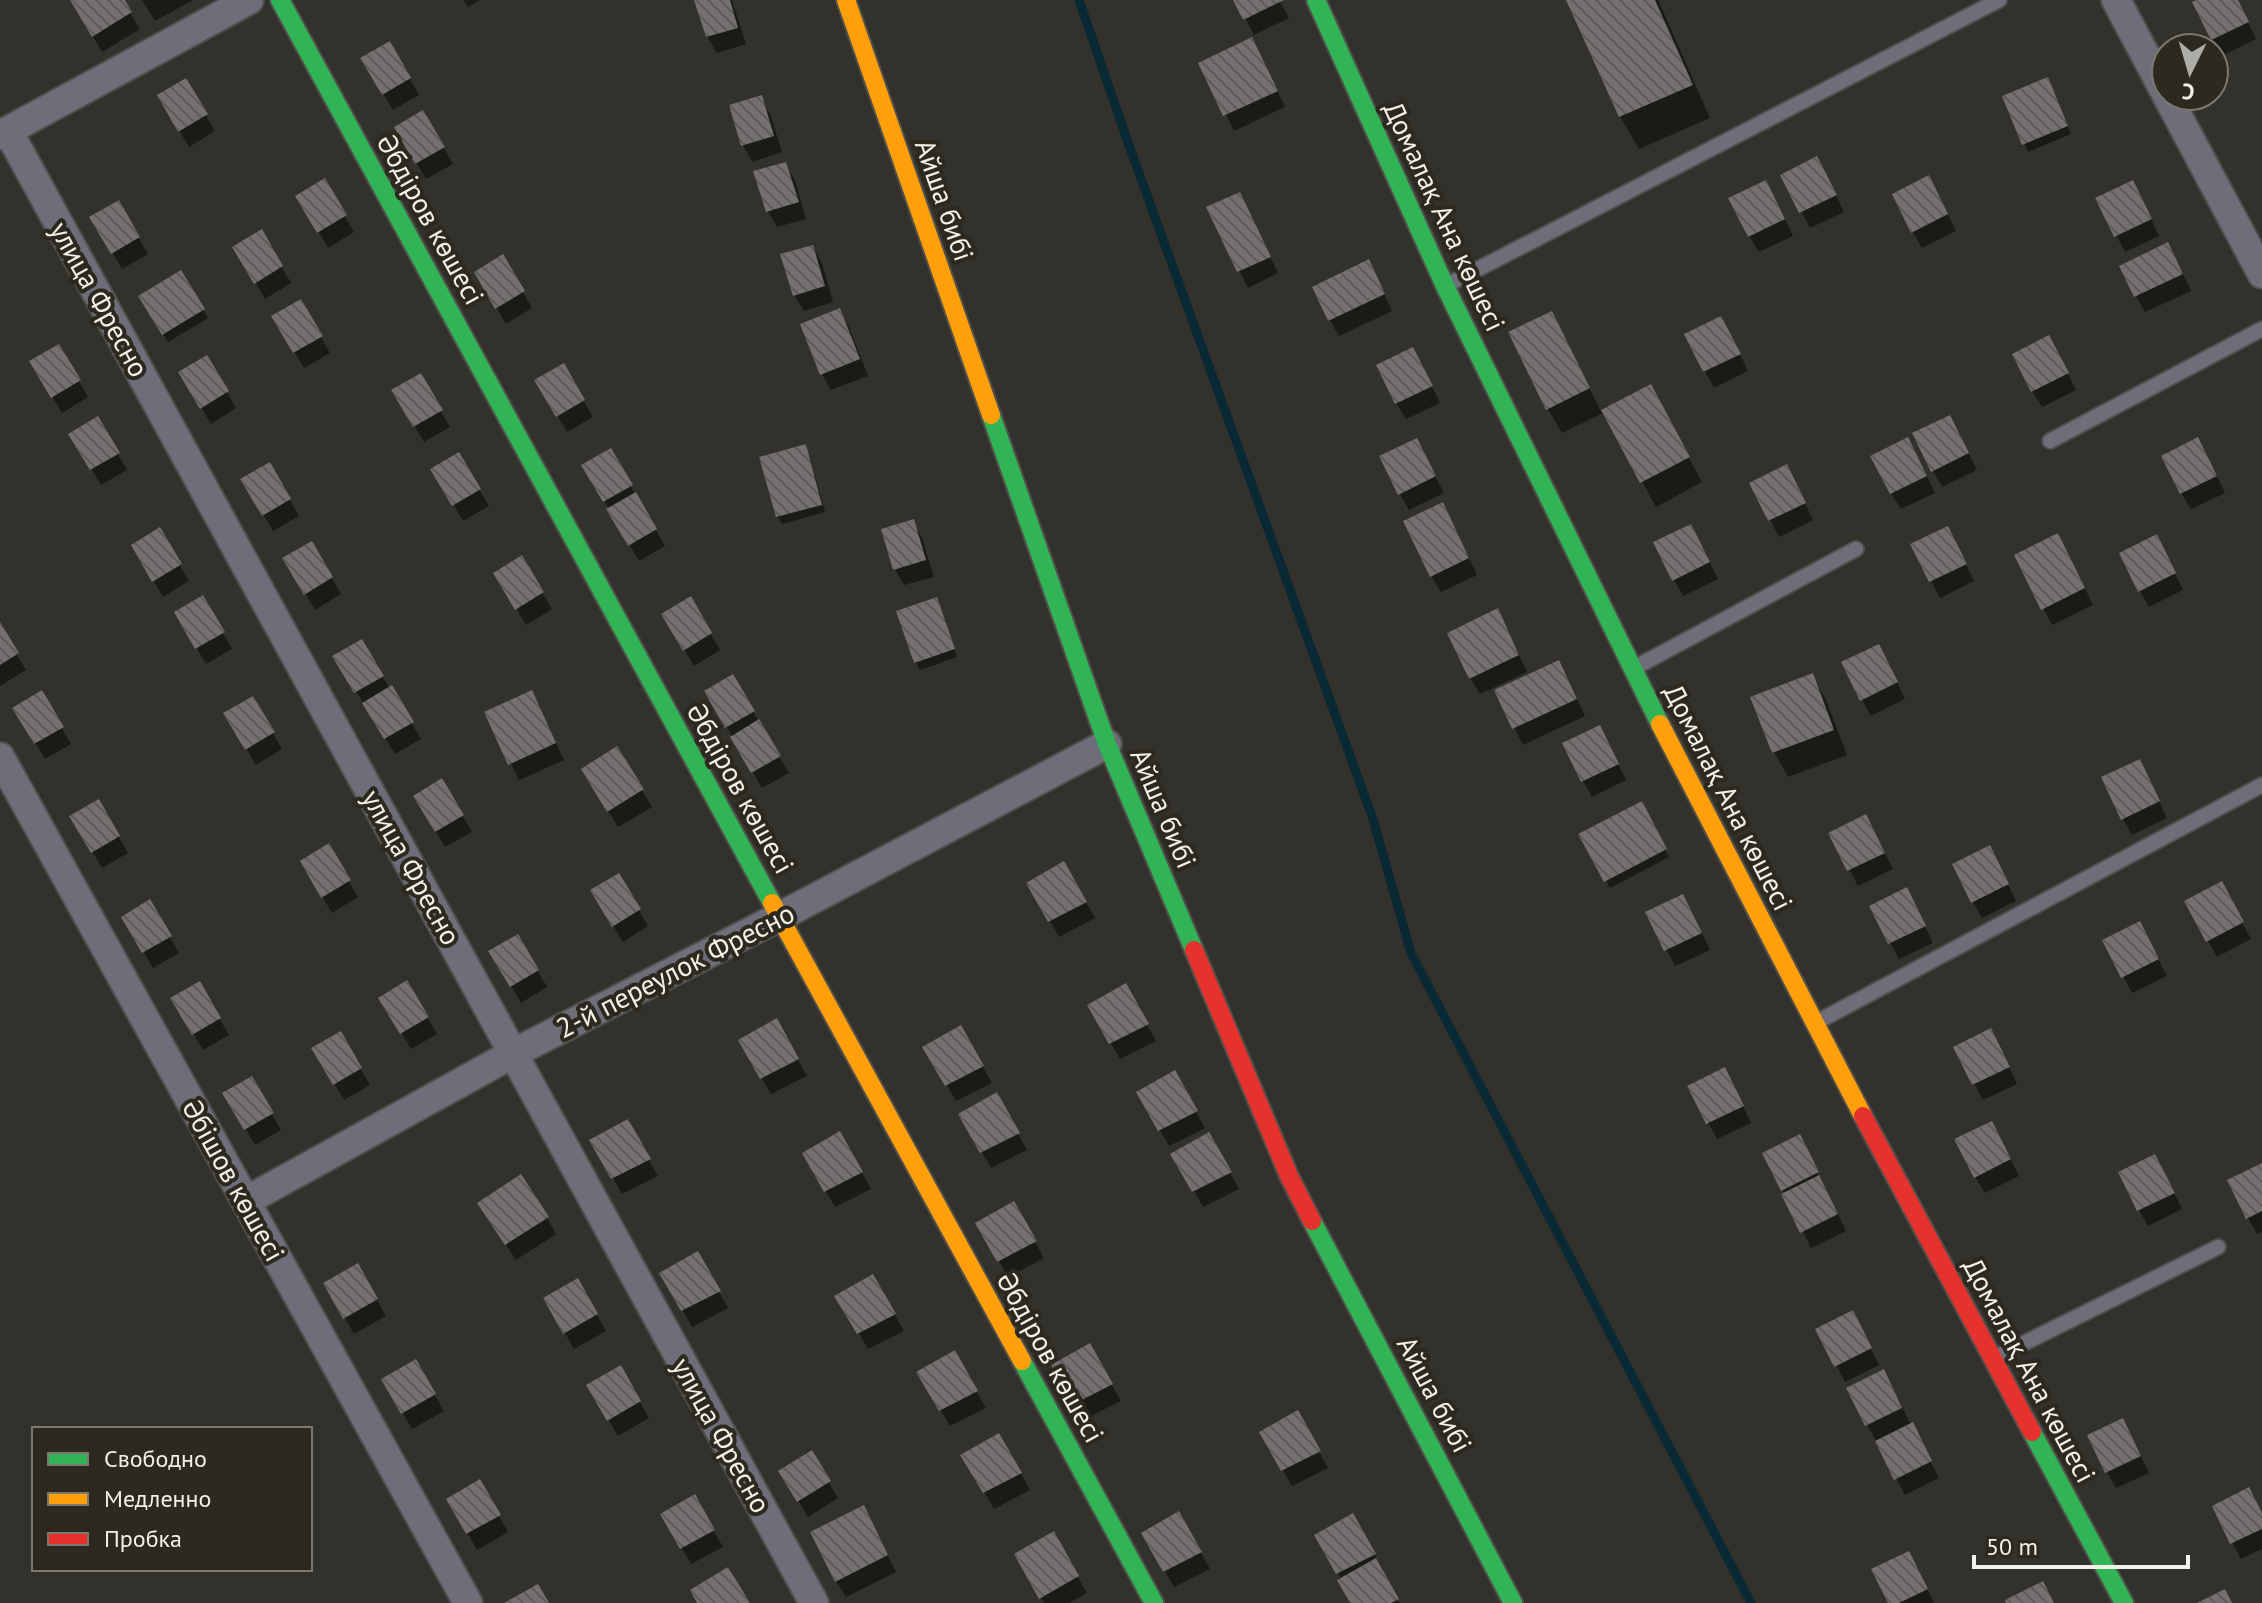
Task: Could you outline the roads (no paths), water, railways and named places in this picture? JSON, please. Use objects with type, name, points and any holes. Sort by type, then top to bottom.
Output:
[{"type":"street","points":[[4,133],[249,0]]},
{"type":"street","name":"Әбдіров көшесі","points":[[280,0],[1154,1603]]},
{"type":"street","name":"Айша бибі","points":[[846,0],[1107,744],[1289,1176],[1513,1603]]},
{"type":"street","name":"Домалақ Ана көшесі","points":[[1316,0],[1445,286],[1686,777],[1992,1360],[2124,1603]]},
{"type":"street","points":[[2116,0],[2150,63]]},
{"type":"street","points":[[2176,112],[2262,274]]},
{"type":"street","name":"улица Фресно","points":[[4,133],[514,1053],[814,1603]]},
{"type":"street","name":"2-й переулок Фресно","points":[[246,1201],[514,1053],[1107,744]]},
{"type":"street","name":"Әбішов көшесі","points":[[0,757],[468,1603]]},
{"type":"lane","points":[[1445,286],[1999,0]]},
{"type":"lane","points":[[2050,441],[2262,329]]},
{"type":"lane","points":[[1632,669],[1856,549]]},
{"type":"lane","points":[[1814,1024],[2262,785]]},
{"type":"lane","points":[[1992,1360],[2218,1247]]},
{"type":"waterway","points":[[1079,0],[1373,819],[1411,953],[1751,1603]]}]
